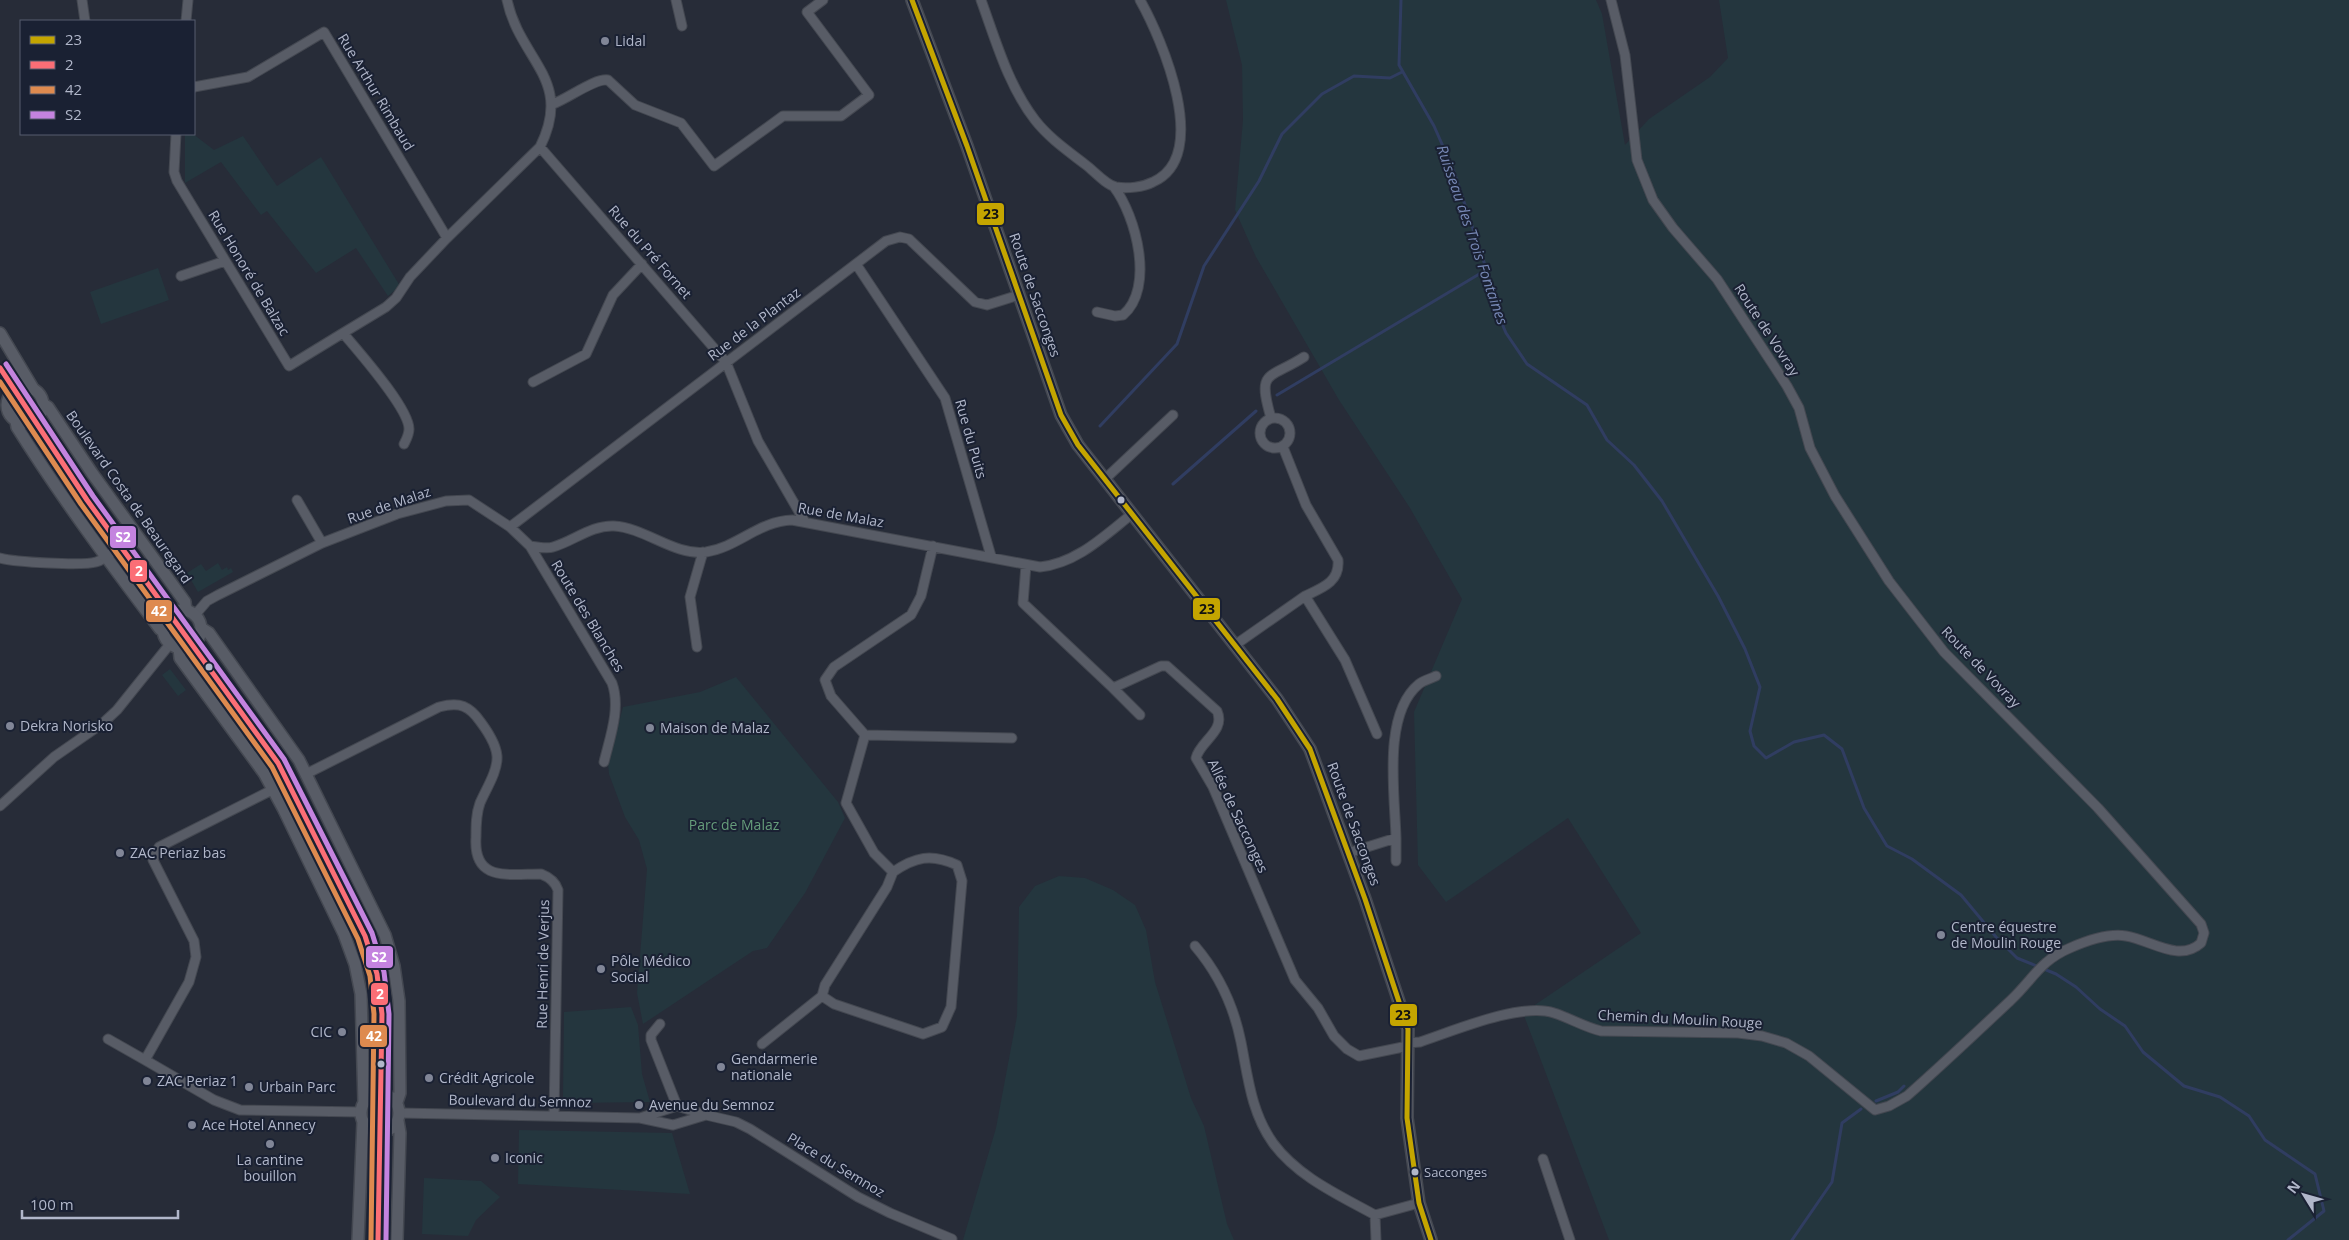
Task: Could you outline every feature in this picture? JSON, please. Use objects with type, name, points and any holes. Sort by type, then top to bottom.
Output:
[{"type":"street","points":[[82,0],[85,20]]},
{"type":"street","points":[[186,20],[188,0]]},
{"type":"street","points":[[404,444],[409,429],[407,419],[385,384],[343,332],[386,307],[396,298],[410,276],[540,147],[550,126],[553,104],[548,84],[520,35],[507,0]]},
{"type":"street","points":[[676,0],[682,26]]},
{"type":"street","points":[[553,104],[570,97],[596,80],[608,80],[635,105],[681,123],[714,166],[783,116],[841,116],[869,95],[807,12],[823,0]]},
{"type":"street","name":"Route de Sacconges","points":[[912,0],[967,146],[1061,415],[1078,445],[1295,723],[1310,750],[1348,853],[1408,1029],[1407,1118],[1419,1203],[1431,1240]]},
{"type":"street","points":[[981,0],[1010,80],[1036,121],[1054,140],[1114,187],[1134,227],[1138,242],[1140,275],[1135,300],[1130,310],[1123,315],[1115,316],[1097,312]]},
{"type":"street","points":[[1114,187],[1140,186],[1158,180],[1173,166],[1179,148],[1179,108],[1170,66],[1153,23],[1140,0]]},
{"type":"street","name":"Route de Vovray","points":[[1611,0],[1625,55],[1637,160],[1653,200],[1673,228],[1717,279],[1787,386],[1799,408],[1810,448],[1835,496],[1889,581],[1944,652],[2098,808],[2201,924],[2204,933],[2201,943],[2189,951],[2172,951],[2124,936],[2096,939],[2070,948],[2046,960],[2013,998],[1907,1096],[1890,1106],[1875,1110]]},
{"type":"street","name":"Rue Arthur Rimbaud","points":[[195,87],[248,77],[324,32],[447,238]]},
{"type":"street","name":"Rue Honoré de Balzac","points":[[176,135],[174,172],[176,181],[290,366],[343,332]]},
{"type":"street","name":"Rue du Pré Fornet","points":[[540,147],[726,362],[758,441],[805,522]]},
{"type":"street","name":"Rue de la Plantaz","points":[[510,527],[886,241],[900,237],[915,243],[975,302],[987,305],[1019,295]]},
{"type":"street","points":[[181,276],[225,261]]},
{"type":"street","points":[[533,382],[586,354],[613,296],[642,264]]},
{"type":"street","name":"Rue du Puits","points":[[856,264],[945,398],[991,556]]},
{"type":"street","name":"Boulevard Costa de Beauregard","points":[[0,333],[34,390],[40,396],[43,404],[48,407],[92,473],[185,602],[190,613],[201,628],[209,634],[299,760],[381,926],[394,966],[399,1000],[400,1093],[398,1112],[400,1132],[397,1240]]},
{"type":"street","points":[[1271,418],[1264,394],[1266,381],[1271,373],[1288,367],[1304,357]]},
{"type":"street","points":[[34,390],[28,387],[14,390],[4,404],[16,420],[22,423],[34,421],[40,414],[43,404]]},
{"type":"street","points":[[1105,479],[1173,415]]},
{"type":"street","points":[[1271,418],[1285,421],[1290,427],[1289,442],[1283,447],[1276,449],[1269,448],[1263,443],[1260,436],[1260,429],[1271,418]]},
{"type":"street","points":[[16,420],[17,427],[41,466],[105,556],[160,629],[164,631],[180,658],[264,773],[344,934],[355,964],[361,994],[363,1112],[358,1240]]},
{"type":"street","points":[[1235,645],[1304,596],[1327,586],[1335,578],[1339,568],[1338,560],[1306,505],[1283,447]]},
{"type":"street","points":[[297,500],[322,543]]},
{"type":"street","name":"Rue de Malaz","points":[[190,613],[218,595],[322,543],[397,514],[446,501],[469,500],[510,527],[530,546],[552,548],[588,531],[614,526],[640,532],[682,549],[704,552],[728,545],[768,524],[782,520],[805,522],[991,556],[1040,567],[1062,563],[1095,544],[1132,514]]},
{"type":"street","points":[[0,558],[30,562],[96,562],[127,540],[140,540]]},
{"type":"street","name":"Route des Blanches","points":[[530,546],[615,690],[614,719],[604,762]]},
{"type":"street","points":[[933,546],[921,596],[910,615],[834,667],[825,680],[831,696],[865,735],[1012,738]]},
{"type":"street","points":[[697,647],[690,597],[704,552]]},
{"type":"street","points":[[1026,565],[1023,603],[1140,715]]},
{"type":"street","points":[[1304,596],[1345,660],[1377,734]]},
{"type":"street","points":[[164,631],[164,624],[171,614],[190,613]]},
{"type":"street","points":[[0,806],[54,757],[103,723],[118,710],[174,646],[193,645],[201,634],[201,628]]},
{"type":"street","name":"Allée de Sacconges","points":[[1113,688],[1161,666],[1167,666],[1217,711],[1220,721],[1218,728],[1201,747],[1196,758],[1213,787],[1295,980],[1318,1008],[1334,1036],[1347,1049],[1359,1056],[1408,1044]]},
{"type":"street","points":[[1396,861],[1394,744],[1398,720],[1408,697],[1417,685],[1436,676]]},
{"type":"street","name":"Rue Henri de Verjus","points":[[306,774],[438,707],[450,704],[463,705],[479,720],[496,749],[497,758],[477,810],[475,850],[477,858],[483,867],[491,872],[541,874],[547,876],[556,884],[558,890],[554,1116]]},
{"type":"street","points":[[865,735],[846,803],[874,853],[893,872]]},
{"type":"street","points":[[145,1060],[189,982],[196,958],[194,940],[153,860],[159,847],[272,790]]},
{"type":"street","points":[[1348,853],[1396,838]]},
{"type":"street","points":[[762,1044],[822,996],[825,985],[886,887],[893,872],[910,860],[941,858],[957,865],[962,881],[951,1006],[942,1028],[923,1034],[834,1004],[822,996]]},
{"type":"street","points":[[1195,946],[1214,972],[1229,1000],[1241,1042],[1252,1102],[1273,1143],[1302,1172],[1320,1185],[1375,1215],[1419,1203]]},
{"type":"street","name":"Chemin du Moulin Rouge","points":[[1408,1044],[1420,1042],[1505,1015],[1538,1010],[1554,1013],[1587,1028],[1601,1031],[1738,1033],[1762,1036],[1786,1043],[1809,1056],[1875,1110]]},
{"type":"street","points":[[660,1024],[652,1035],[651,1040],[677,1106],[706,1116]]},
{"type":"street","points":[[108,1039],[214,1100],[240,1110],[363,1112]]},
{"type":"street","points":[[380,1094],[392,1097],[398,1112],[390,1129],[379,1132],[370,1129],[363,1112],[371,1096],[380,1094]]},
{"type":"street","name":"Boulevard du Semnoz","points":[[640,1118],[677,1106]]},
{"type":"street","name":"Boulevard du Semnoz","points":[[398,1112],[640,1118],[673,1125],[706,1116]]},
{"type":"street","name":"Place du Semnoz","points":[[706,1116],[736,1122],[858,1196],[890,1213],[952,1239]]},
{"type":"street","points":[[1543,1158],[1570,1240]]},
{"type":"street","points":[[1375,1215],[1376,1240]]},
{"type":"green space","points":[[1226,0],[1596,0],[1602,14],[1625,145],[1649,119],[1710,77],[1728,58],[1719,0],[2349,0],[2349,1240],[1609,1240],[1523,1013],[1641,933],[1568,818],[1446,902],[1418,865],[1414,712],[1462,599],[1410,508],[1339,400],[1256,257],[1235,210],[1243,120],[1242,65]]},
{"type":"green space","points":[[185,135],[194,135],[214,150],[243,136],[277,186],[321,157],[400,286],[388,296],[356,248],[316,273],[267,211],[261,215],[221,162],[185,183]]},
{"type":"green space","points":[[158,268],[169,300],[101,324],[90,292]]},
{"type":"green space","points":[[218,563],[222,570],[227,567],[228,570],[231,568],[233,572],[198,592],[187,573],[201,564],[206,571]]},
{"type":"green space","points":[[170,669],[186,690],[178,696],[162,675]]},
{"type":"green space","name":"Parc de Malaz","points":[[736,677],[838,802],[845,818],[805,893],[767,948],[753,951],[643,1024],[637,993],[647,869],[639,840],[625,817],[609,774],[608,764],[623,707],[700,692]]},
{"type":"green space","points":[[1059,876],[1085,878],[1113,890],[1135,905],[1146,930],[1155,982],[1191,1098],[1204,1126],[1227,1224],[1234,1240],[963,1240],[996,1128],[1017,1016],[1019,907],[1035,886]]},
{"type":"green space","points":[[631,1007],[638,1025],[642,1074],[650,1102],[569,1103],[563,1097],[564,1012]]},
{"type":"green space","points":[[519,1130],[672,1133],[690,1194],[518,1184]]},
{"type":"green space","points":[[424,1178],[481,1181],[500,1197],[476,1220],[468,1236],[422,1234]]},
{"type":"waterway","name":"Ruisseau des Trois Fontaines","points":[[1401,0],[1399,65],[1434,126],[1453,169],[1484,262],[1495,307],[1506,333],[1527,364],[1587,405],[1607,440],[1634,465],[1662,501],[1718,596],[1745,649],[1760,687],[1750,731],[1754,746],[1766,758],[1794,742],[1824,735],[1842,749],[1864,808],[1887,846],[1912,859],[1961,895],[1996,937],[2017,958],[2056,974],[2076,987],[2100,1009],[2125,1026],[2143,1052],[2184,1086],[2220,1097],[2249,1116],[2265,1140],[2315,1174],[2324,1211],[2288,1240]]},
{"type":"waterway","points":[[1100,426],[1177,344],[1204,266],[1259,181],[1282,134],[1322,94],[1354,76],[1390,78],[1402,72]]},
{"type":"waterway","points":[[1277,395],[1486,270]]},
{"type":"waterway","points":[[1173,484],[1256,411]]},
{"type":"waterway","points":[[1876,1101],[1898,1092],[1904,1086]]},
{"type":"waterway","points":[[1792,1240],[1832,1182],[1842,1123],[1861,1109]]},
{"type":"transit line","name":"23","points":[[912,0],[967,146],[1061,415],[1078,445],[1277,699],[1310,749],[1365,899],[1408,1029],[1407,1118],[1419,1203],[1431,1240]]},
{"type":"transit line","name":"S2","points":[[6,364],[93,496],[284,759],[372,933],[384,972],[389,1014],[386,1240]]},
{"type":"transit line","name":"2","points":[[0,368],[87,500],[278,763],[365,936],[377,974],[382,1014],[378,1240]]},
{"type":"transit line","name":"42","points":[[0,382],[81,504],[272,767],[358,939],[370,976],[374,1014],[371,1240]]},
{"type":"place","name":"Lidal","points":[[605,41]]},
{"type":"place","name":"Dekra Norisko","points":[[10,726]]},
{"type":"place","name":"Maison de Malaz","points":[[650,728]]},
{"type":"place","name":"ZAC Periaz bas","points":[[120,853]]},
{"type":"place","name":"Centre équestre de Moulin Rouge","points":[[1941,935]]},
{"type":"place","name":"Pôle Médico Social","points":[[601,969]]},
{"type":"place","name":"CIC","points":[[342,1032]]},
{"type":"place","name":"Gendarmerie nationale","points":[[721,1067]]},
{"type":"place","name":"Crédit Agricole","points":[[429,1078]]},
{"type":"place","name":"ZAC Periaz 1","points":[[147,1081]]},
{"type":"place","name":"Urbain Parc","points":[[249,1087]]},
{"type":"place","name":"Avenue du Semnoz","points":[[639,1105]]},
{"type":"place","name":"Ace Hotel Annecy","points":[[192,1125]]},
{"type":"place","name":"La cantine bouillon","points":[[270,1144]]},
{"type":"place","name":"Iconic","points":[[495,1158]]},
{"type":"place","name":"Sacconges","points":[[1415,1172]]}]
